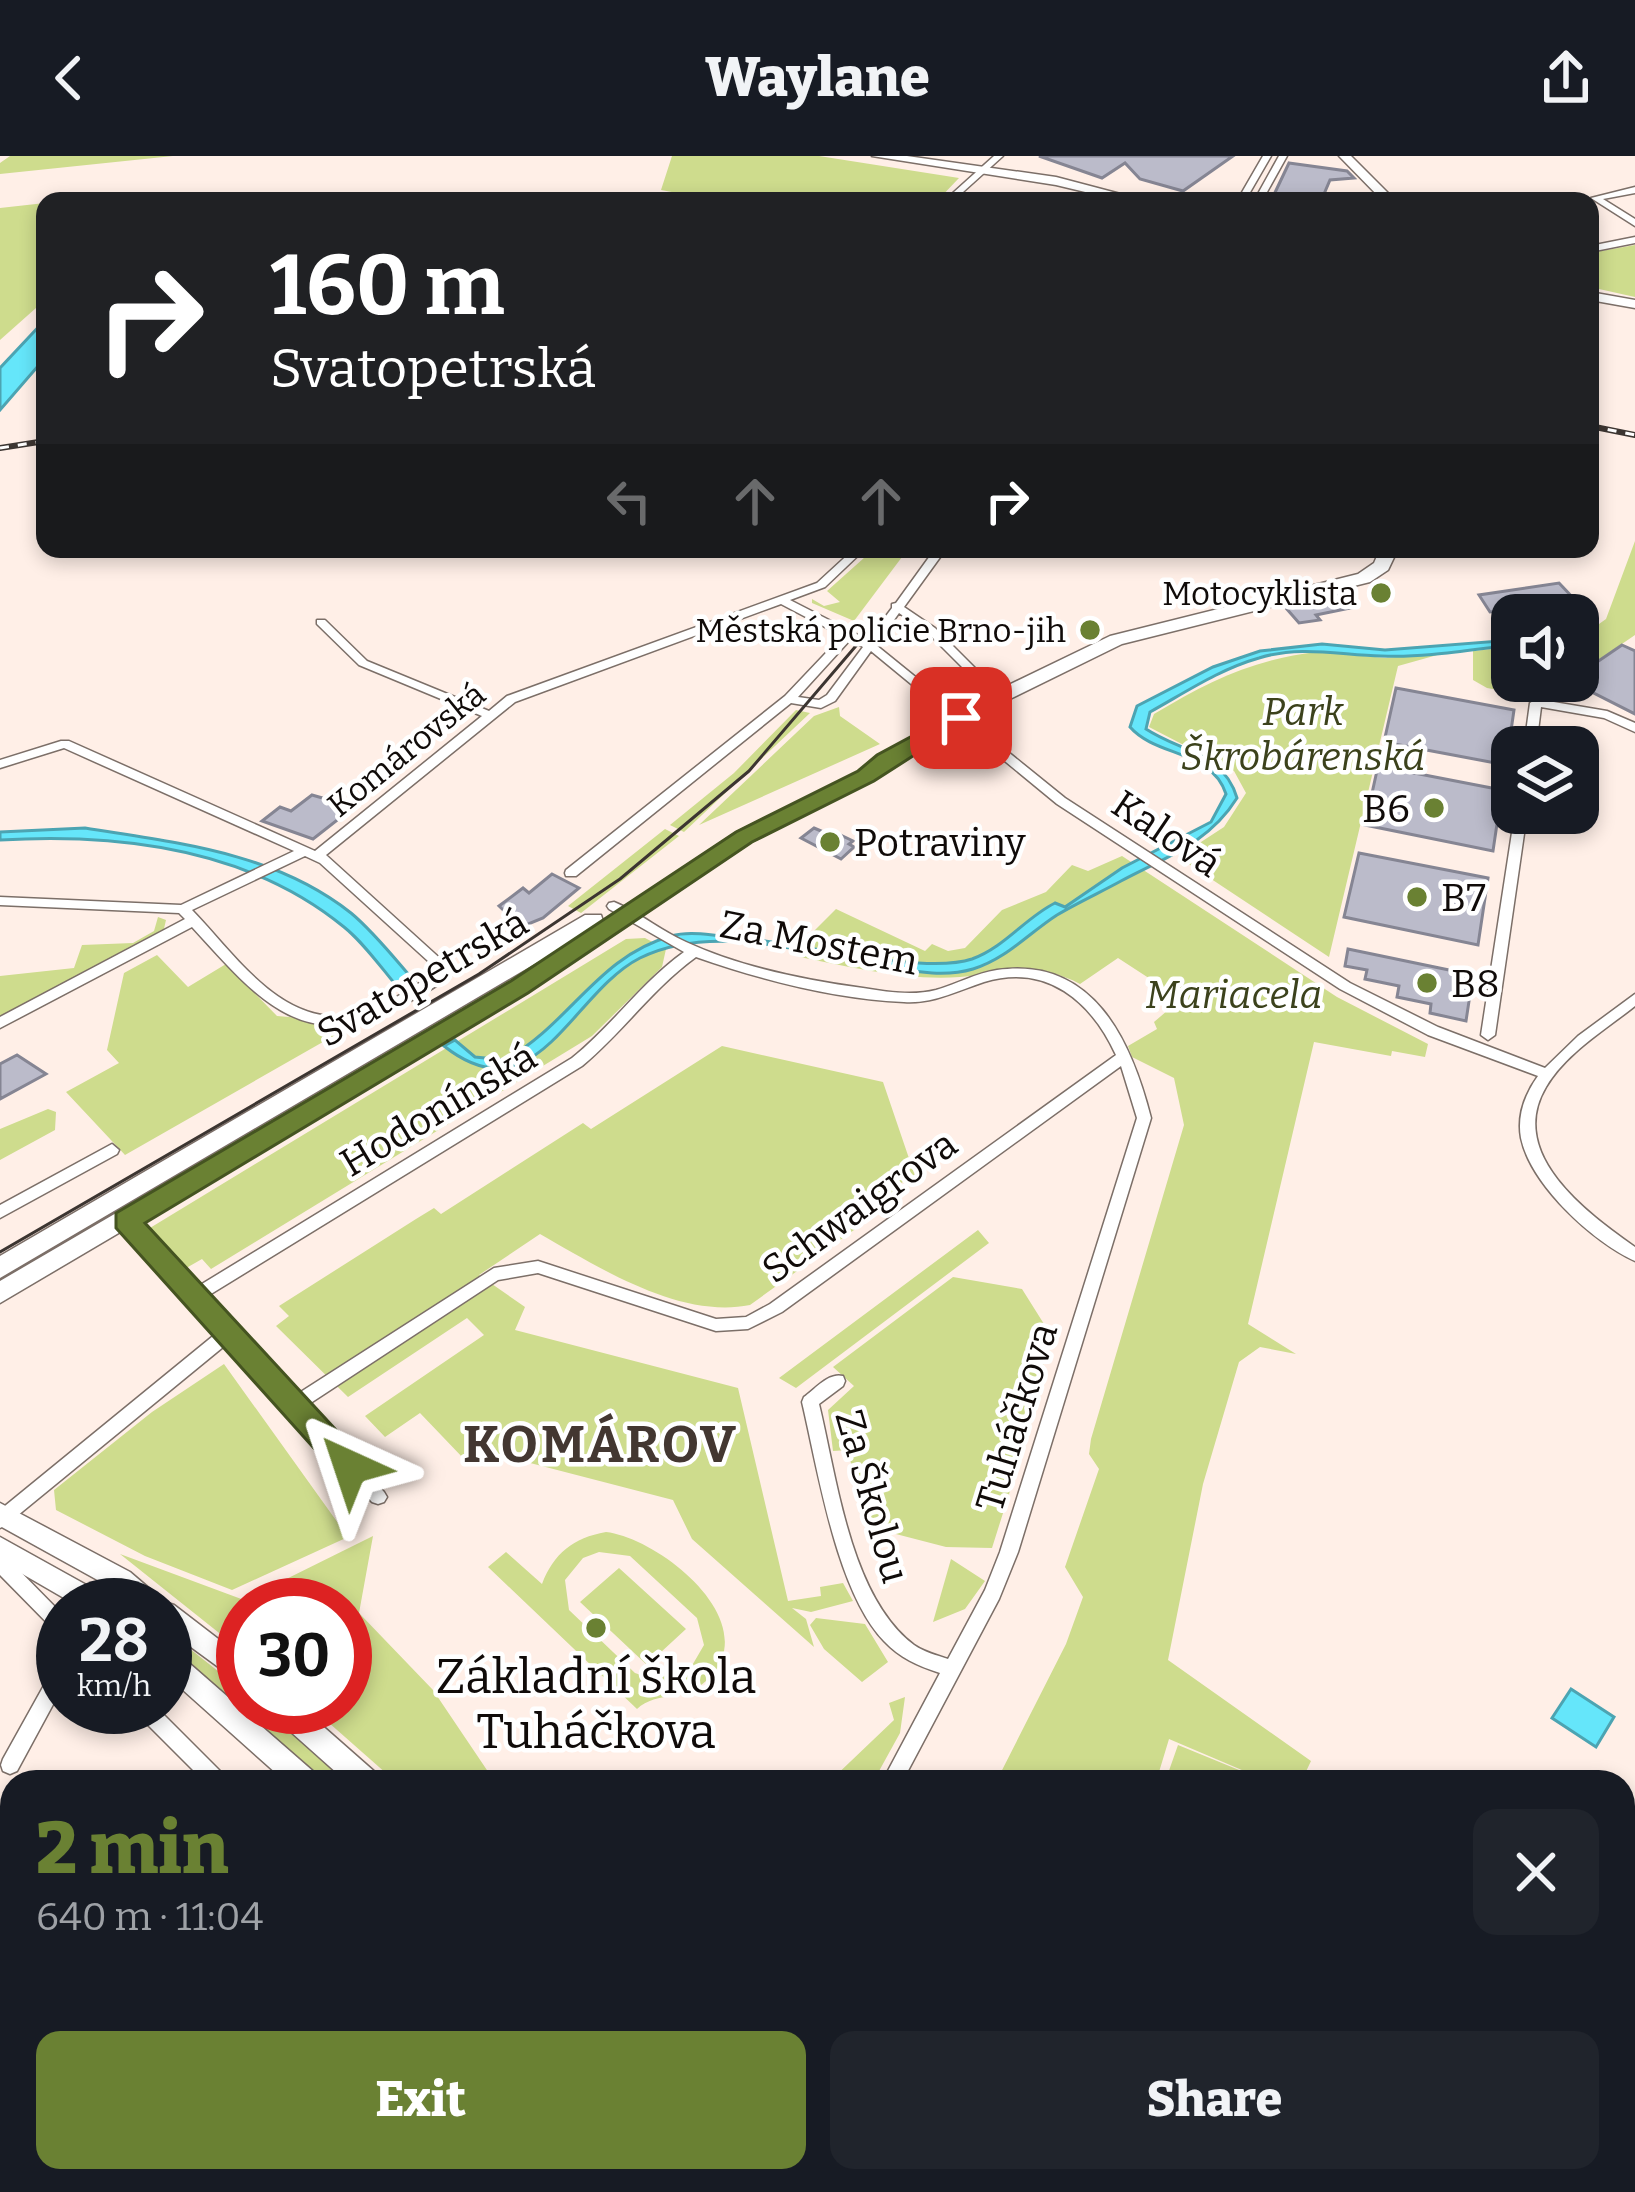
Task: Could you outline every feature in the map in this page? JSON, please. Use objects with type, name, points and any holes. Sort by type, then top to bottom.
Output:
[{"type":"main road","points":[[879,156],[980,168]]},
{"type":"main road","points":[[930,156],[1096,192]]},
{"type":"main road","points":[[1327,156],[1359,174]]},
{"type":"main road","points":[[1345,156],[1380,192]]},
{"type":"main road","points":[[1599,298],[1635,304]]},
{"type":"main road","points":[[885,760],[1105,644],[1252,602],[1364,578],[1386,558]]},
{"type":"main road","name":"Svatopetrská","points":[[0,1268],[763,825],[866,776],[885,760]]},
{"type":"main road","name":"Svatopetrská","points":[[0,1293],[520,987],[753,816],[855,767],[885,760]]},
{"type":"main road","points":[[1,1517],[117,1578]]},
{"type":"main road","points":[[0,1549],[52,1578]]},
{"type":"main road","points":[[192,1634],[216,1652]]},
{"type":"main road","points":[[192,1682],[292,1770]]},
{"type":"main road","points":[[313,1734],[353,1770]]},
{"type":"street","points":[[957,192],[999,156]]},
{"type":"street","points":[[1246,192],[1267,156]]},
{"type":"street","points":[[1263,192],[1283,156]]},
{"type":"street","points":[[1599,196],[1635,190]]},
{"type":"street","points":[[1599,200],[1635,223]]},
{"type":"street","points":[[1599,247],[1635,240]]},
{"type":"street","name":"Komárovská","points":[[0,1023],[250,879],[311,854],[511,699],[831,579],[851,558]]},
{"type":"street","points":[[789,698],[827,701],[934,558]]},
{"type":"street","name":"Kalová","points":[[780,599],[868,644],[1042,787],[1168,873],[1383,1007],[1547,1074]]},
{"type":"street","points":[[896,606],[938,635],[977,676]]},
{"type":"street","points":[[321,622],[363,663],[489,716]]},
{"type":"street","points":[[571,873],[789,698],[850,634]]},
{"type":"street","points":[[1533,726],[1536,703],[1613,716],[1635,728]]},
{"type":"street","points":[[0,764],[64,744],[311,854],[448,972],[358,1019],[314,1021],[288,1015],[189,915],[0,902]]},
{"type":"street","points":[[1488,1035],[1518,834]]},
{"type":"street","name":"Za Mostem","points":[[621,911],[691,950],[914,998],[997,974],[1057,978],[1102,1012],[1124,1057]]},
{"type":"street","name":"Hodonínská","points":[[194,1297],[578,1062],[610,1038],[691,950]]},
{"type":"street","points":[[1635,999],[1547,1074],[1528,1106],[1527,1126],[1538,1163],[1579,1210],[1635,1255]]},
{"type":"street","name":"Schwaigrova","points":[[294,1405],[494,1274],[538,1267],[716,1325],[748,1323],[776,1308],[1124,1057]]},
{"type":"street","name":"Tuháčkova","points":[[898,1770],[1009,1552],[1144,1118],[1124,1057]]},
{"type":"street","points":[[0,1212],[112,1150]]},
{"type":"street","points":[[126,1220],[379,1497]]},
{"type":"street","points":[[1,1517],[228,1334]]},
{"type":"street","name":"Za Školou","points":[[837,1381],[810,1402],[857,1581],[877,1617],[907,1651],[953,1669]]},
{"type":"street","points":[[0,1563],[36,1600]]},
{"type":"street","points":[[10,1765],[36,1717]]},
{"type":"street","points":[[170,1734],[206,1770]]},
{"type":"green space","points":[[10,156],[173,156],[0,174],[0,163]]},
{"type":"green space","points":[[672,156],[819,156],[959,178],[946,192],[661,190]]},
{"type":"green space","points":[[36,204],[36,308],[0,340],[0,208]]},
{"type":"green space","points":[[1635,245],[1635,297],[1599,289],[1599,251]]},
{"type":"green space","points":[[1635,541],[1635,635],[1599,660],[1599,624],[1606,619]]},
{"type":"green space","points":[[864,558],[901,558],[854,621],[812,603],[812,599],[824,606],[840,602],[827,591]]},
{"type":"green space","points":[[1491,649],[1491,689],[1473,680],[1473,651]]},
{"type":"green space","name":"Park Škrobárenská","points":[[1318,652],[1386,658],[1448,652],[1398,666],[1329,957],[1178,857],[1224,827],[1246,793],[1234,771],[1149,727],[1154,714],[1213,682],[1273,660]]},
{"type":"green space","points":[[839,707],[840,716],[880,744],[699,825],[814,716]]},
{"type":"green space","points":[[796,710],[810,713],[684,832],[670,825],[734,773]]},
{"type":"green space","points":[[665,829],[679,836],[581,913],[568,906]]},
{"type":"green space","name":"Mariacela","points":[[1122,856],[1337,997],[1428,1044],[1425,1057],[1314,1042],[1248,1324],[1296,1354],[1260,1347],[1239,1362],[1203,1484],[1168,1660],[1311,1761],[1307,1770],[1242,1770],[1169,1739],[1160,1770],[1002,1770],[1066,1644],[1083,1597],[1065,1567],[1099,1469],[1089,1454],[1091,1439],[1184,1125],[1174,1078],[1132,1057],[1128,1046],[1157,1029],[1154,1022],[1181,999],[1118,958],[1080,984],[1035,971],[920,977],[800,957],[808,937],[836,909],[925,951],[932,944],[948,951],[965,948],[1002,910],[1046,892],[1072,865],[1088,871]]},
{"type":"green space","points":[[158,917],[166,920],[163,933],[0,1016],[0,976],[74,968],[82,945],[133,943],[154,931]]},
{"type":"green space","points":[[645,938],[666,949],[662,967],[592,1036],[211,1269],[202,1259],[181,1271],[145,1231],[626,939]]},
{"type":"green space","points":[[157,955],[188,987],[226,964],[277,1016],[325,1020],[375,1006],[379,1010],[125,1155],[66,1092],[119,1063],[107,1050],[124,973]]},
{"type":"green space","points":[[722,1046],[883,1082],[915,1176],[901,1183],[897,1199],[750,1305],[696,1305],[668,1298],[540,1234],[479,1275],[525,1307],[515,1330],[738,1388],[788,1601],[821,1596],[820,1587],[843,1583],[853,1601],[811,1612],[792,1608],[806,1619],[814,1647],[692,1539],[673,1500],[488,1452],[464,1459],[420,1413],[385,1437],[365,1416],[484,1335],[467,1318],[348,1397],[276,1326],[289,1316],[279,1306],[416,1219],[434,1208],[441,1214],[583,1123],[591,1129]]},
{"type":"green space","points":[[48,1109],[56,1112],[55,1130],[0,1160],[0,1129]]},
{"type":"green space","points":[[978,1230],[989,1243],[796,1388],[779,1378]]},
{"type":"green space","points":[[953,1277],[1022,1289],[1044,1324],[1043,1386],[992,1548],[946,1547],[865,1526],[848,1450],[833,1451],[828,1410],[854,1386],[833,1367]]},
{"type":"green space","points":[[224,1364],[348,1537],[258,1578],[216,1578],[216,1584],[145,1556],[56,1510],[54,1490],[152,1412]]},
{"type":"green space","points":[[606,1532],[651,1549],[697,1584],[714,1606],[723,1629],[724,1653],[703,1684],[637,1709],[488,1567],[506,1552],[542,1584],[559,1556]],"holes":[[[599,1552],[630,1556],[697,1618],[704,1645],[690,1669],[653,1679],[635,1673],[569,1610],[565,1580],[583,1558]]]},
{"type":"green space","points":[[373,1536],[365,1578],[288,1578]]},
{"type":"green space","points":[[120,1554],[185,1578],[150,1578]]},
{"type":"green space","points":[[951,1559],[985,1581],[965,1609],[933,1622]]},
{"type":"green space","points":[[619,1568],[686,1629],[647,1665],[580,1602]]},
{"type":"green space","points":[[192,1581],[216,1590],[216,1630],[192,1611]]},
{"type":"green space","points":[[816,1618],[865,1624],[888,1662],[862,1682],[824,1649],[810,1625]]},
{"type":"green space","points":[[372,1627],[433,1690],[487,1770],[382,1770],[342,1734],[372,1734]]},
{"type":"green space","points":[[192,1650],[216,1670],[216,1688],[192,1666]]},
{"type":"green space","points":[[905,1697],[900,1733],[880,1770],[842,1770],[894,1720],[889,1703]]},
{"type":"green space","points":[[268,1734],[292,1734],[333,1770],[308,1770]]},
{"type":"green space","points":[[1178,1745],[1239,1770],[1169,1770]]},
{"type":"water","points":[[36,330],[36,368],[0,410],[0,368]]},
{"type":"water","points":[[1491,642],[1491,648],[1414,656],[1274,654],[1217,675],[1150,712],[1146,729],[1212,762],[1231,783],[1237,798],[1213,827],[1185,847],[1057,915],[985,965],[962,972],[927,973],[792,948],[698,942],[640,958],[528,1059],[504,1068],[476,1065],[444,1046],[455,1040],[475,1057],[505,1060],[548,1028],[623,959],[678,935],[752,939],[921,963],[972,959],[1055,903],[1065,907],[1122,868],[1211,822],[1226,794],[1219,780],[1196,761],[1141,737],[1130,727],[1137,706],[1213,667],[1260,651],[1322,644],[1385,650]]},
{"type":"water","points":[[85,828],[224,853],[290,876],[351,913],[415,982],[400,990],[344,927],[307,900],[224,863],[136,844],[0,840],[0,832]]},
{"type":"water","points":[[1571,1689],[1614,1717],[1596,1747],[1552,1718]]},
{"type":"building","points":[[1039,156],[1233,156],[1183,191],[1140,179],[1125,163],[1102,178]]},
{"type":"building","points":[[1289,163],[1347,171],[1354,178],[1330,180],[1325,192],[1275,192]]},
{"type":"building","points":[[1559,583],[1569,594],[1491,594],[1490,612],[1479,595]]},
{"type":"building","points":[[1338,595],[1350,608],[1316,615],[1320,620],[1299,623],[1286,608]]},
{"type":"building","points":[[1622,645],[1635,651],[1635,714],[1599,696],[1599,661]]},
{"type":"building","points":[[1396,688],[1514,710],[1512,726],[1491,726],[1491,762],[1384,742]]},
{"type":"building","name":"B6","points":[[1378,766],[1491,788],[1493,851],[1365,825]]},
{"type":"building","points":[[312,795],[354,807],[313,839],[262,821],[280,807],[291,811]]},
{"type":"building","name":"Potraviny","points":[[814,828],[828,834],[832,831],[853,841],[849,844],[854,847],[841,859],[801,838]]},
{"type":"building","name":"B7","points":[[1359,853],[1488,878],[1478,945],[1344,917]]},
{"type":"building","points":[[552,874],[579,888],[543,918],[521,927],[499,906],[523,888],[529,893]]},
{"type":"building","name":"B8","points":[[1348,949],[1473,975],[1466,1021],[1430,1013],[1431,1004],[1397,997],[1399,986],[1365,979],[1367,970],[1345,966]]},
{"type":"building","points":[[17,1055],[46,1074],[0,1099],[0,1064]]},
{"type":"tram line","points":[[0,1252],[479,974],[620,879],[749,771],[861,640]]},
{"type":"railway","points":[[1599,428],[1635,435]]},
{"type":"railway","points":[[0,448],[36,442]]},
{"type":"place","name":"Motocyklista","points":[[1381,593]]},
{"type":"place","name":"Městská policie Brno-jih","points":[[1090,630]]},
{"type":"place","name":"B6","points":[[1434,808]]},
{"type":"place","name":"Potraviny","points":[[830,842]]},
{"type":"place","name":"B7","points":[[1417,897]]},
{"type":"place","name":"B8","points":[[1427,983]]},
{"type":"place","name":"Základní škola Tuháčkova","points":[[596,1628]]},
{"type":"district","name":"KOMÁROV","points":[[601,1444]]},
{"type":"route","points":[[350,1467],[126,1220],[520,987],[763,825],[866,776],[885,760],[961,718]]}]
